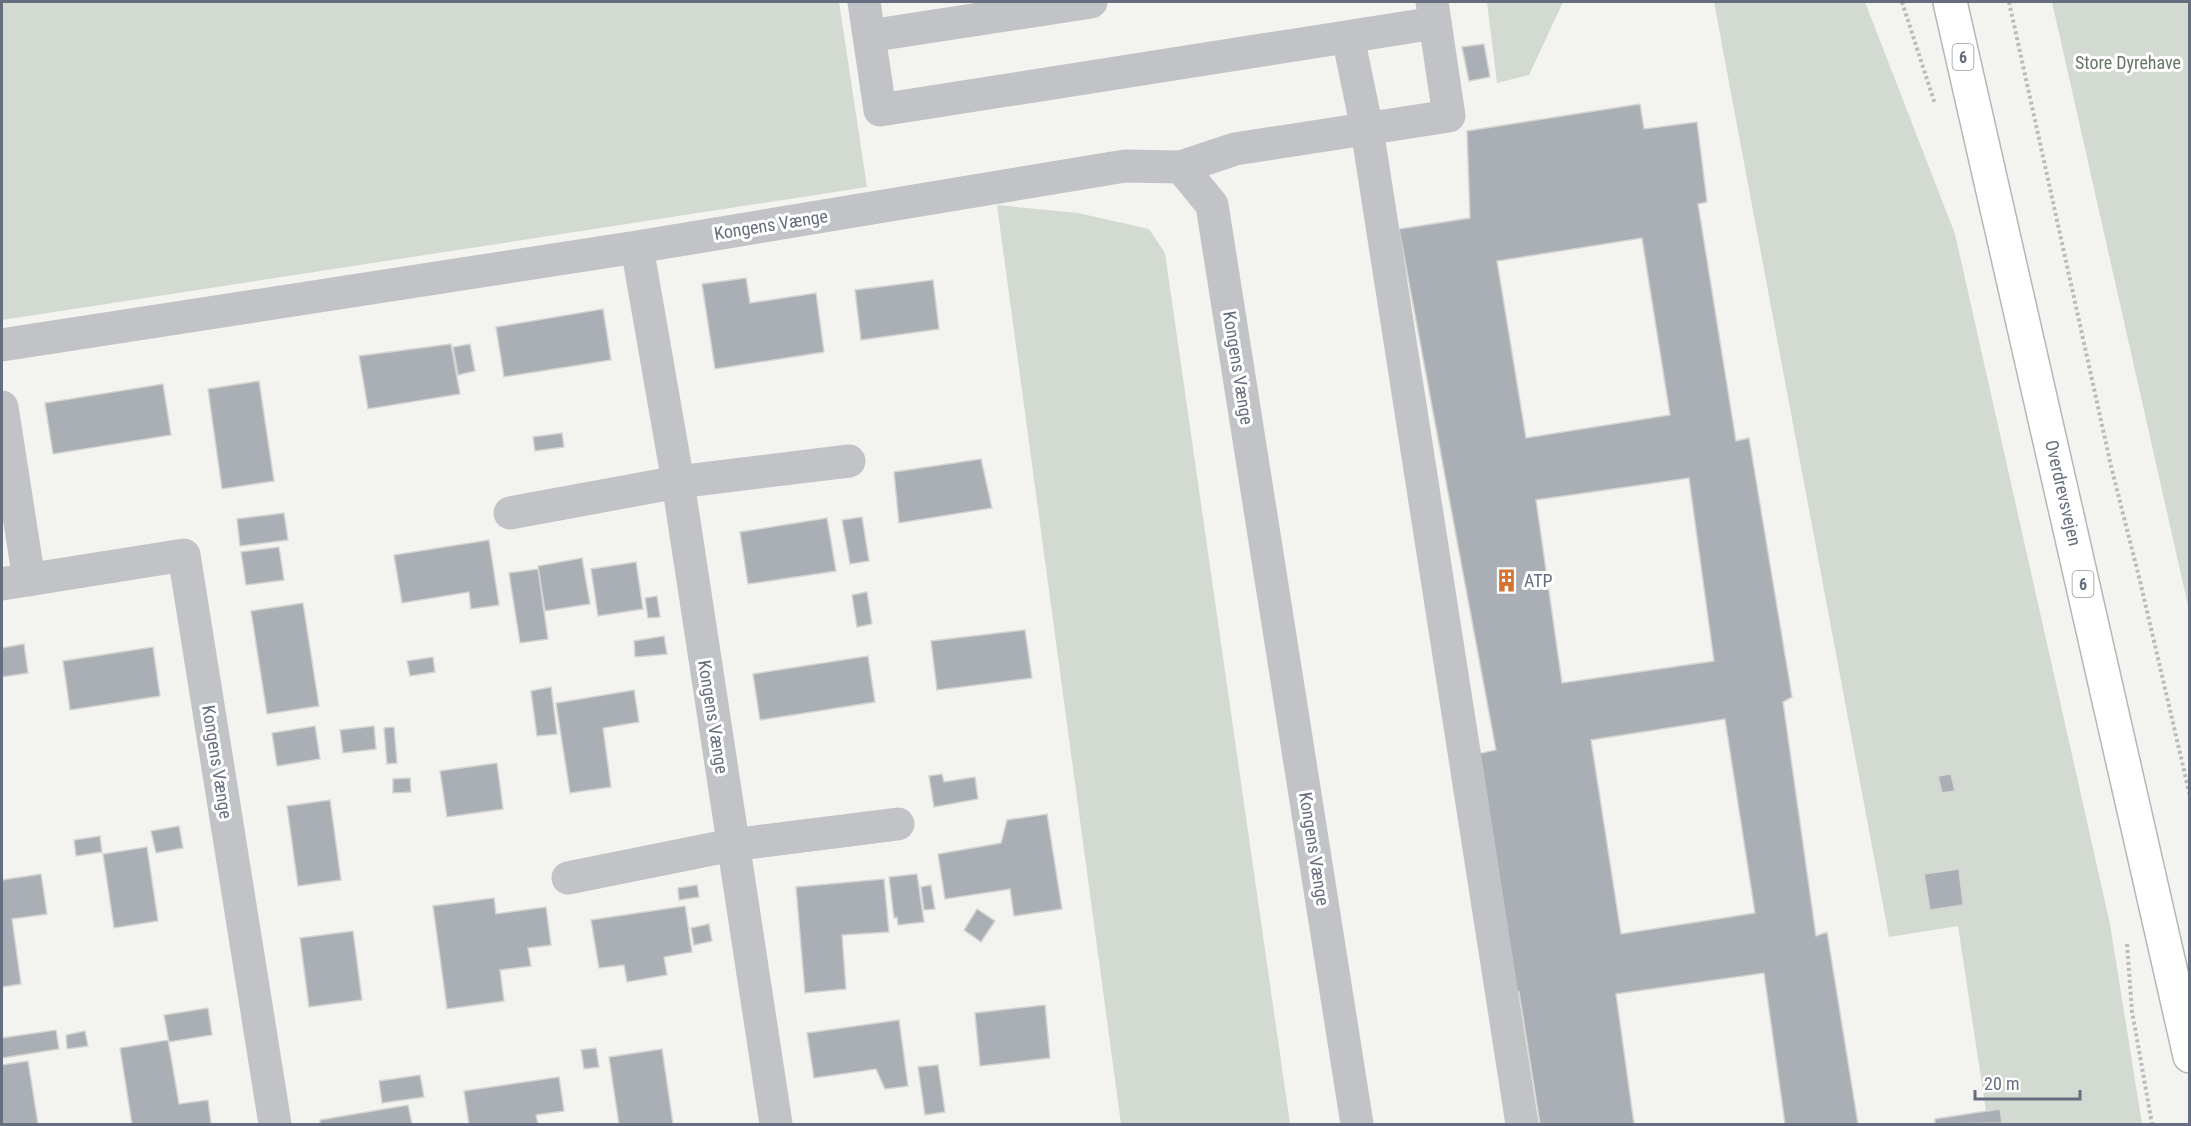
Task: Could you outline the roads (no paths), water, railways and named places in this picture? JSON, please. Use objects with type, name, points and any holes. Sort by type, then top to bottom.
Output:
[{"type":"main road","name":"Overdrevsvejen","points":[[1950,2],[2190,1056]]},
{"type":"street","points":[[864,2],[880,110],[1348,37],[1433,12],[1449,116],[1235,148],[1180,167]]},
{"type":"street","points":[[869,36],[1091,2]]},
{"type":"street","points":[[1348,37],[1367,129],[1522,1125]]},
{"type":"street","name":"Kongens Vænge","points":[[2,345],[637,247],[1125,166],[1180,167],[1212,205],[1357,1125]]},
{"type":"street","name":"Kongens Vænge","points":[[637,247],[678,482],[776,1125]]},
{"type":"street","name":"Kongens Vænge","points":[[2,407],[15,582],[184,555],[274,1125]]},
{"type":"street","points":[[510,513],[678,482],[849,460]]},
{"type":"street","points":[[568,878],[732,845],[898,824]]},
{"type":"place","name":"ATP","points":[[1506,581]]},
{"type":"park label","name":"Store Dyrehave","points":[[2128,63]]}]
